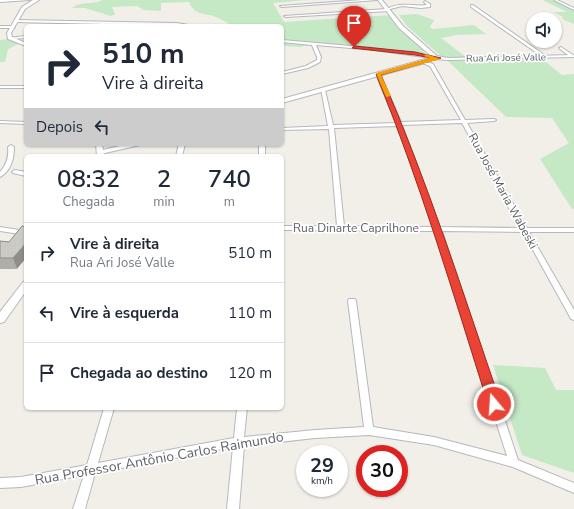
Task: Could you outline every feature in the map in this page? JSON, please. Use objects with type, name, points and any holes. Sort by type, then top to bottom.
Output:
[{"type":"street","points":[[0,1],[37,0]]},
{"type":"street","points":[[282,6],[376,0]]},
{"type":"street","points":[[380,0],[389,9],[401,27],[433,58]]},
{"type":"street","points":[[555,0],[574,9]]},
{"type":"street","points":[[10,38],[9,33],[27,1]]},
{"type":"street","points":[[286,16],[389,9],[402,5],[421,7],[429,6],[425,2]]},
{"type":"street","points":[[472,6],[545,57]]},
{"type":"street","points":[[15,21],[177,24]]},
{"type":"street","points":[[0,27],[13,27]]},
{"type":"street","points":[[10,38],[24,37]]},
{"type":"street","points":[[10,38],[24,43]]},
{"type":"street","points":[[284,41],[374,49],[433,58]]},
{"type":"street","points":[[284,73],[307,67],[319,61],[314,45]]},
{"type":"street","points":[[561,48],[573,56]]},
{"type":"street","name":"Rua Ari José Valle","points":[[284,100],[433,58],[573,56]]},
{"type":"street","name":"Rua José Maria Wabeski","points":[[433,58],[463,120],[574,317]]},
{"type":"street","points":[[378,74],[399,123],[437,228],[514,463]]},
{"type":"street","points":[[0,87],[24,87]]},
{"type":"street","points":[[323,90],[331,127],[341,229]]},
{"type":"street","points":[[284,129],[463,120],[494,120]]},
{"type":"street","points":[[0,122],[24,123]]},
{"type":"street","points":[[108,153],[131,146]]},
{"type":"street","points":[[0,175],[9,166],[12,160],[11,147]]},
{"type":"street","points":[[15,172],[24,174]]},
{"type":"street","name":"Rua Dinarte Caprilhone","points":[[284,228],[574,230]]},
{"type":"street","points":[[0,229],[24,233]]},
{"type":"street","points":[[0,318],[24,287]]},
{"type":"street","points":[[352,301],[369,431]]},
{"type":"street","points":[[79,509],[108,410]]},
{"type":"street","points":[[233,509],[242,410]]},
{"type":"street","name":"Rua Professor Antônio Carlos Raimundo","points":[[0,483],[21,482],[238,442],[315,434],[369,431],[434,441],[514,463],[574,488]]},
{"type":"green space","points":[[305,0],[273,3],[284,22],[391,15],[424,51],[423,53],[314,44],[300,47],[284,46],[284,24],[228,24],[211,15],[197,12],[189,2],[161,3],[161,11],[144,10],[137,6],[112,7],[115,14],[111,16],[85,8],[72,8],[79,4],[99,1]]},
{"type":"green space","points":[[543,0],[553,0],[574,11],[574,24],[562,19],[562,12],[567,12]]},
{"type":"green space","points":[[417,14],[434,20],[430,27],[433,29],[474,25],[486,34],[457,35],[441,38],[466,57],[443,58],[407,26],[399,15]]},
{"type":"green space","points":[[8,39],[18,44],[8,49],[5,62],[0,62],[0,40]]},
{"type":"green space","points":[[522,60],[546,62],[562,75],[574,74],[574,209],[572,209],[540,159],[569,143],[552,118],[506,117],[448,61]]},
{"type":"green space","points":[[493,365],[545,368],[556,390],[574,390],[574,473],[522,455]]},
{"type":"building","points":[[22,226],[24,226],[24,245],[13,258],[0,258],[0,241],[9,242]]},
{"type":"slow traffic","points":[[388,96],[378,74],[431,59],[438,59],[436,57],[426,55]]},
{"type":"route","points":[[354,47],[415,53],[438,58],[436,60],[431,59],[378,74],[399,123],[437,228],[494,404]]}]
